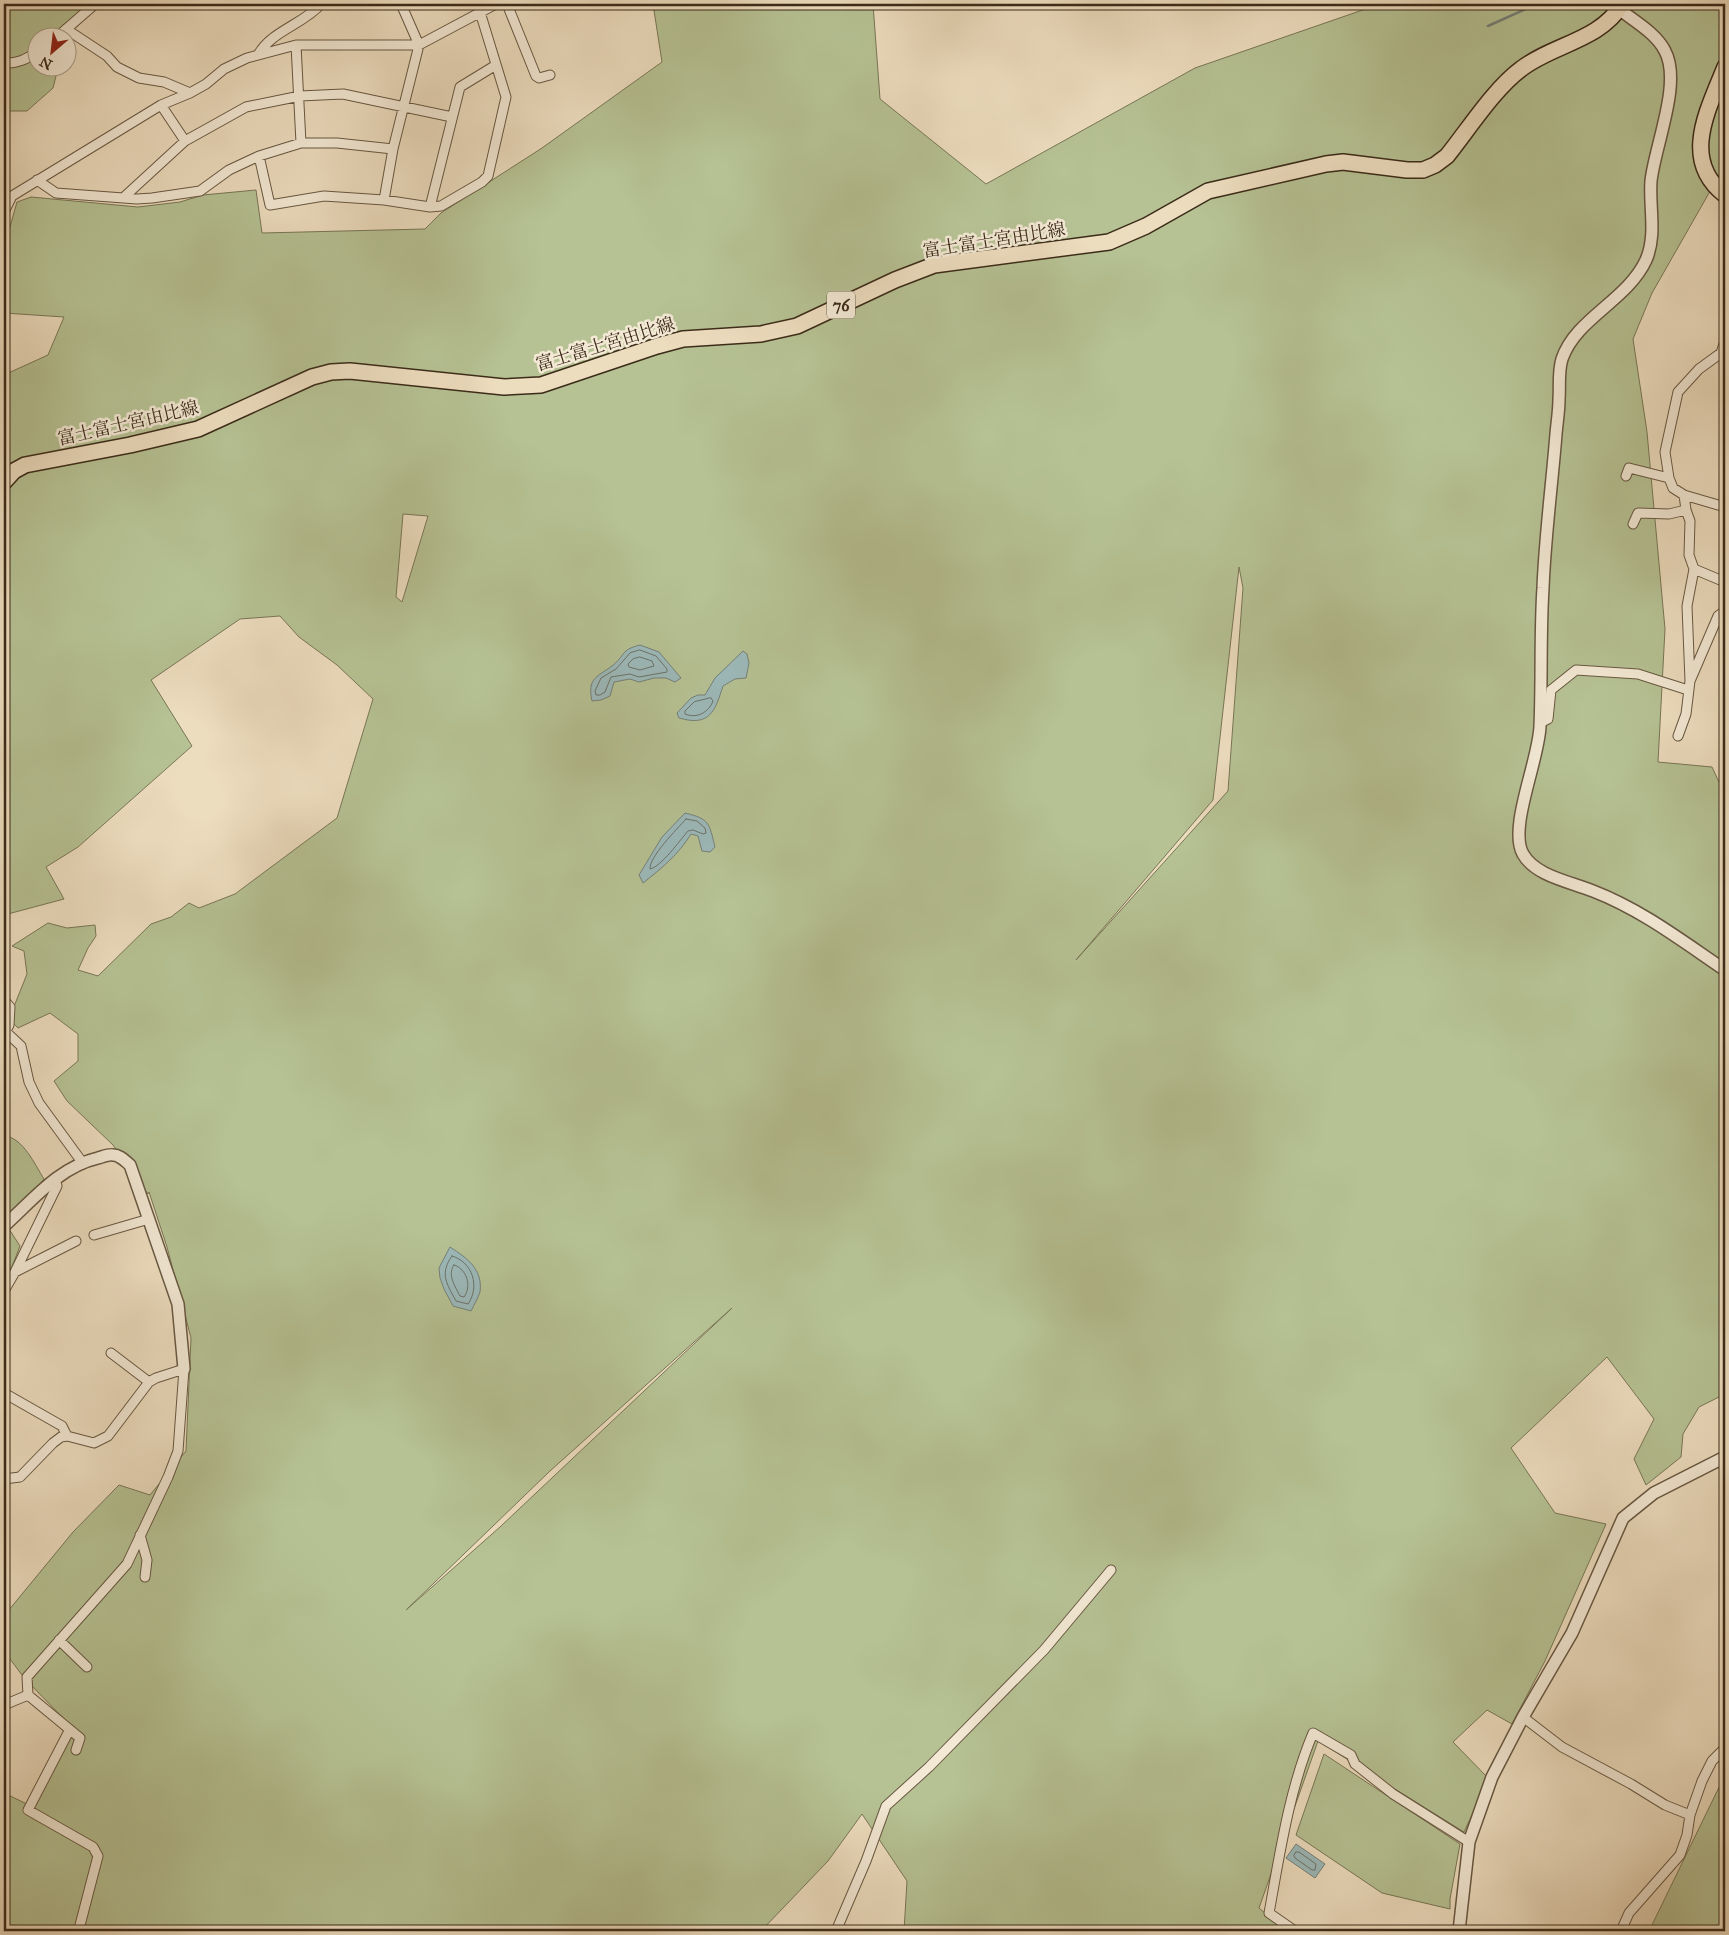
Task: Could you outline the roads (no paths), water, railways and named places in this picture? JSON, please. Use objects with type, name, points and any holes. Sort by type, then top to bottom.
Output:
[{"type":"main road","name":"富士富士宮由比線","points":[[4,482],[14,471],[25,465],[130,445],[198,429],[312,377],[331,372],[350,371],[504,387],[541,385],[683,339],[761,334],[797,326],[895,280],[934,266],[1109,242],[1146,226],[1208,191],[1326,164],[1344,162],[1407,170],[1423,170],[1435,165],[1447,156],[1506,81],[1520,69],[1536,58],[1601,28],[1620,6]]},
{"type":"main road","points":[[1723,190],[1707,177],[1700,153],[1702,129],[1725,67]]},
{"type":"street","points":[[67,28],[95,4]]},
{"type":"street","points":[[258,55],[263,46],[314,12],[321,4]]},
{"type":"street","points":[[384,200],[393,149],[420,45],[401,4]]},
{"type":"street","points":[[4,212],[12,196],[37,180],[161,105],[190,93],[206,84],[224,69],[247,58],[296,45],[420,45],[496,4]]},
{"type":"street","points":[[507,4],[536,76],[539,78],[550,75]]},
{"type":"street","points":[[1620,6],[1649,32],[1665,51],[1671,72],[1669,96],[1652,180],[1652,243],[1646,261],[1631,283],[1569,342],[1560,363],[1559,405],[1543,586],[1539,745],[1518,826],[1518,842],[1524,856],[1534,866],[1547,874],[1595,891],[1634,909],[1725,970]]},
{"type":"street","points":[[259,156],[270,205],[324,196],[384,200],[430,207],[440,206],[482,182],[488,176],[506,97],[480,12]]},
{"type":"street","points":[[78,37],[107,56],[117,67],[124,71],[138,78],[164,82],[190,93]]},
{"type":"street","points":[[296,45],[301,143]]},
{"type":"street","points":[[4,63],[15,63],[28,58]]},
{"type":"street","points":[[430,207],[460,87],[496,65]]},
{"type":"street","points":[[123,198],[185,141],[246,108],[300,96],[343,94],[452,117]]},
{"type":"street","points":[[161,105],[185,141]]},
{"type":"street","points":[[37,180],[56,193],[123,198],[152,198],[200,191],[229,170],[259,156],[301,143],[337,143],[393,149]]},
{"type":"street","points":[[1725,341],[1721,353],[1699,369],[1678,392],[1665,452],[1669,478],[1673,488],[1684,495],[1725,507]]},
{"type":"street","points":[[1626,476],[1629,468],[1669,478]]},
{"type":"street","points":[[1678,736],[1686,714],[1689,686],[1687,606],[1694,569],[1689,555],[1690,521],[1684,495]]},
{"type":"street","points":[[1633,524],[1638,514],[1669,514],[1686,510]]},
{"type":"street","points":[[1694,569],[1725,582]]},
{"type":"street","points":[[1689,686],[1718,616],[1725,611]]},
{"type":"street","points":[[1540,723],[1548,719],[1551,690],[1576,670],[1638,674],[1689,686]]},
{"type":"street","points":[[4,1000],[10,1008],[9,1024],[5,1033],[21,1046],[28,1082],[39,1103],[82,1162]]},
{"type":"street","points":[[4,1226],[66,1170],[82,1162],[113,1155],[122,1158],[130,1165],[178,1304],[184,1369],[178,1451],[168,1477],[127,1564],[27,1677],[28,1696],[80,1738],[76,1750]]},
{"type":"street","points":[[4,1292],[56,1186],[55,1179]]},
{"type":"street","points":[[94,1235],[149,1219]]},
{"type":"street","points":[[14,1272],[76,1241]]},
{"type":"street","points":[[111,1353],[149,1382]]},
{"type":"street","points":[[4,1479],[20,1477],[53,1443],[67,1436],[94,1443],[108,1436],[149,1382],[184,1369]]},
{"type":"street","points":[[4,1393],[62,1426],[67,1436]]},
{"type":"street","points":[[1459,1931],[1469,1842],[1492,1776],[1523,1717],[1572,1633],[1623,1518],[1654,1492],[1725,1457]]},
{"type":"street","points":[[140,1535],[147,1560],[145,1577]]},
{"type":"street","points":[[836,1931],[866,1861],[886,1806],[929,1767],[1044,1650],[1111,1570]]},
{"type":"street","points":[[59,1640],[87,1667]]},
{"type":"street","points":[[4,1705],[28,1696]]},
{"type":"street","points":[[1523,1717],[1562,1747],[1631,1784],[1665,1805],[1690,1815]]},
{"type":"street","points":[[69,1731],[28,1810],[93,1848],[98,1856],[79,1928]]},
{"type":"street","points":[[1295,1931],[1269,1913],[1286,1820],[1313,1733],[1351,1755],[1355,1764],[1393,1794],[1469,1842]]},
{"type":"street","points":[[1621,1931],[1629,1912],[1680,1855],[1688,1835],[1690,1815],[1712,1761],[1725,1748]]},
{"type":"water","points":[[640,645],[659,652],[681,678],[675,682],[666,678],[654,678],[639,682],[630,679],[614,682],[610,696],[592,701],[591,687],[594,679],[612,666],[626,651]]},
{"type":"water","points":[[743,651],[747,654],[749,663],[746,678],[735,679],[723,686],[710,715],[698,720],[679,718],[677,713],[691,698],[705,695],[715,678]]},
{"type":"water","points":[[685,813],[699,817],[707,823],[715,847],[710,852],[702,851],[698,836],[691,834],[675,855],[643,883],[639,875],[662,837]]},
{"type":"water","points":[[450,1247],[468,1260],[479,1277],[480,1292],[471,1311],[453,1306],[440,1278],[439,1268]]},
{"type":"water","points":[[1296,1844],[1325,1864],[1315,1878],[1286,1858]]},
{"type":"waterway","points":[[1488,26],[1537,4]]}]
